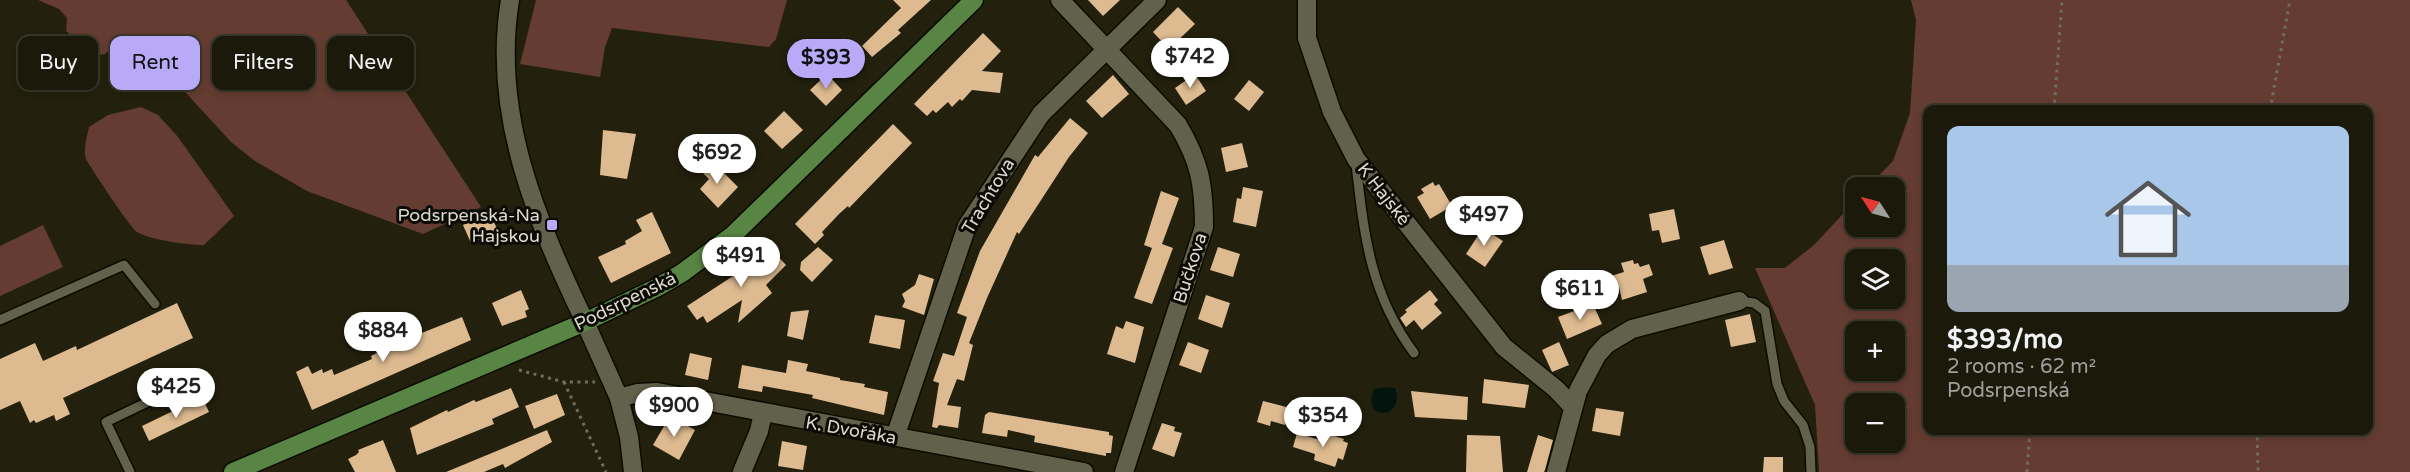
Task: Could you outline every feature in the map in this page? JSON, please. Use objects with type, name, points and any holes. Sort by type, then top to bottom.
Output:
[{"type":"main road","name":"Podsrpenská","points":[[233,472],[585,322],[635,300],[666,282],[734,235],[974,0]]},
{"type":"street","points":[[510,0],[505,47],[506,83],[514,141],[536,212],[558,267],[619,398],[633,472]]},
{"type":"street","name":"Bučkova","points":[[1060,0],[1178,125],[1189,143],[1204,192],[1204,227],[1124,472]]},
{"type":"street","name":"Trachtova","points":[[895,437],[967,226],[1041,114],[1157,0]]},
{"type":"street","name":"K Hajské","points":[[1306,0],[1307,38],[1332,112],[1356,159],[1504,346],[1556,389],[1572,406]]},
{"type":"street","points":[[1556,472],[1572,406],[1597,355],[1618,336],[1632,329],[1739,301]]},
{"type":"street","name":"K. Dvořáka","points":[[619,398],[638,393],[657,392],[763,414],[1084,472]]},
{"type":"street","points":[[742,472],[759,431],[763,414]]},
{"type":"lane","points":[[1356,159],[1364,235],[1378,288],[1403,338],[1414,353]]},
{"type":"lane","points":[[0,320],[124,265],[155,304]]},
{"type":"lane","points":[[1739,301],[1754,303],[1765,311],[1777,384],[1784,401],[1803,425],[1810,447],[1811,472]]},
{"type":"lane","points":[[130,472],[106,422],[200,377]]},
{"type":"path","points":[[2054,105],[2062,0]]},
{"type":"path","points":[[2271,105],[2290,0]]},
{"type":"path","points":[[506,354],[512,368],[564,382],[599,382],[611,379]]},
{"type":"path","points":[[564,382],[606,472]]},
{"type":"path","points":[[2027,472],[2030,435]]},
{"type":"path","points":[[2257,435],[2258,472]]},
{"type":"shaded area","points":[[38,0],[346,0],[369,36],[327,36],[327,90],[405,90],[481,207],[423,234],[307,191],[255,161],[231,142],[183,90],[200,90],[200,36],[110,36],[110,50],[98,55],[98,36],[72,36],[66,31],[67,18],[59,9]]},
{"type":"shaded area","points":[[536,0],[787,0],[776,39],[769,47],[612,28],[605,47],[600,77],[520,64]]},
{"type":"shaded area","points":[[1911,0],[2410,0],[2410,472],[1819,472],[1815,405],[1755,268],[1785,268],[1814,245],[1845,212],[1845,237],[1905,237],[1905,177],[1878,177],[1893,161],[1910,113],[1916,20]]},
{"type":"shaded area","points":[[141,107],[158,115],[178,137],[234,216],[204,245],[160,240],[137,232],[86,159],[85,147],[89,127],[108,115]]},
{"type":"shaded area","points":[[43,225],[63,267],[0,296],[0,246]]},
{"type":"shaded area","points":[[1395,388],[1397,398],[1395,406],[1384,413],[1373,408],[1371,400],[1374,389]]},
{"type":"building","points":[[893,0],[931,0],[898,30],[901,33],[872,57],[862,46],[901,8]]},
{"type":"building","points":[[1088,0],[1120,0],[1103,16]]},
{"type":"building","points":[[1178,7],[1195,24],[1169,49],[1153,32]]},
{"type":"building","points":[[983,33],[1001,51],[982,71],[1003,73],[1000,93],[972,90],[962,101],[960,99],[952,107],[948,102],[936,113],[933,110],[927,116],[914,104]]},
{"type":"building","points":[[827,74],[842,90],[826,106],[810,90]]},
{"type":"building","points":[[1195,74],[1206,91],[1186,105],[1175,88]]},
{"type":"building","points":[[1113,75],[1129,94],[1102,118],[1086,101]]},
{"type":"building","points":[[1249,80],[1264,92],[1249,111],[1234,99]]},
{"type":"building","points":[[784,111],[803,130],[782,149],[764,131]]},
{"type":"building","points":[[1070,118],[1088,133],[1069,157],[1019,234],[1017,232],[987,298],[969,343],[973,345],[964,381],[957,379],[947,405],[961,407],[958,428],[939,425],[937,428],[932,427],[939,383],[933,381],[943,353],[954,356],[967,317],[957,313],[980,251],[1035,155],[1038,157]]},
{"type":"building","points":[[893,124],[912,143],[849,208],[848,206],[839,214],[822,232],[824,235],[815,244],[795,224]]},
{"type":"building","points":[[603,130],[636,134],[627,179],[600,175]]},
{"type":"building","points":[[1242,143],[1248,167],[1226,172],[1221,148]]},
{"type":"building","points":[[711,160],[738,187],[718,208],[700,189],[709,179],[701,171]]},
{"type":"building","points":[[1433,182],[1435,186],[1439,184],[1452,206],[1430,219],[1417,197],[1424,193],[1421,189]]},
{"type":"building","points":[[1243,187],[1263,191],[1256,227],[1233,222],[1237,198],[1241,199]]},
{"type":"building","points":[[1161,191],[1179,198],[1162,244],[1173,248],[1152,304],[1134,298],[1152,248],[1144,245]]},
{"type":"building","points":[[1674,209],[1680,239],[1662,243],[1659,230],[1652,231],[1649,214]]},
{"type":"building","points":[[652,212],[671,253],[611,283],[598,257],[626,244],[625,241],[642,231],[636,220]]},
{"type":"building","points":[[490,213],[498,231],[471,243],[463,225]]},
{"type":"building","points":[[1483,228],[1503,241],[1485,267],[1466,254]]},
{"type":"building","points":[[1724,240],[1733,268],[1709,275],[1700,247]]},
{"type":"building","points":[[767,245],[786,265],[766,285],[772,293],[738,323],[742,300],[707,323],[703,316],[697,320],[687,306],[747,267],[745,265]]},
{"type":"building","points":[[818,247],[833,260],[812,282],[800,270],[801,262]]},
{"type":"building","points":[[1218,247],[1240,254],[1233,277],[1210,270]]},
{"type":"building","points":[[1633,260],[1634,264],[1638,263],[1640,267],[1649,264],[1653,275],[1643,279],[1647,292],[1622,300],[1619,287],[1596,295],[1592,282],[1624,272],[1621,263]]},
{"type":"building","points":[[919,274],[934,279],[924,315],[902,307],[905,301],[902,294],[915,285]]},
{"type":"building","points":[[521,290],[529,309],[525,311],[527,317],[502,326],[492,303]]},
{"type":"building","points":[[1430,290],[1438,300],[1434,304],[1442,313],[1422,330],[1414,320],[1406,327],[1400,318],[1407,312],[1405,310]]},
{"type":"building","points":[[1206,295],[1230,303],[1222,328],[1198,319]]},
{"type":"building","points":[[177,303],[193,338],[63,398],[70,414],[56,421],[54,415],[36,423],[34,420],[30,423],[20,401],[0,410],[0,359],[35,343],[43,361],[76,346],[77,350]]},
{"type":"building","points":[[1593,304],[1602,324],[1567,339],[1558,317]]},
{"type":"building","points":[[809,310],[803,340],[787,336],[791,312]]},
{"type":"building","points":[[1750,314],[1756,342],[1731,347],[1725,320]]},
{"type":"building","points":[[875,315],[905,320],[900,349],[869,343]]},
{"type":"building","points":[[462,317],[471,340],[312,410],[296,372],[308,366],[312,374],[322,369],[323,373],[332,369],[334,375],[372,359],[371,356],[398,342],[397,338],[412,331],[414,336]]},
{"type":"building","points":[[1126,321],[1144,327],[1135,363],[1107,354],[1116,326],[1123,329]]},
{"type":"building","points":[[1188,342],[1209,350],[1201,373],[1179,365]]},
{"type":"building","points":[[1559,342],[1569,365],[1552,372],[1542,350]]},
{"type":"building","points":[[690,353],[712,358],[708,380],[685,375]]},
{"type":"building","points":[[788,360],[808,364],[806,371],[865,384],[864,387],[888,392],[884,415],[812,398],[813,395],[763,386],[762,392],[738,388],[742,365],[786,373]]},
{"type":"building","points":[[1484,379],[1529,385],[1525,408],[1482,403]]},
{"type":"building","points":[[511,388],[519,407],[492,419],[494,424],[417,455],[410,428],[447,410],[448,412],[474,400],[476,402]]},
{"type":"building","points":[[1411,391],[1468,397],[1467,420],[1415,417]]},
{"type":"building","points":[[557,394],[565,415],[534,429],[525,406]]},
{"type":"building","points":[[202,397],[209,412],[149,441],[142,426]]},
{"type":"building","points":[[1263,401],[1290,408],[1285,425],[1271,421],[1270,426],[1257,422]]},
{"type":"building","points":[[1596,408],[1624,412],[1620,436],[1592,431]]},
{"type":"building","points":[[989,412],[1109,432],[1109,435],[1113,436],[1111,453],[1106,453],[1106,456],[1034,442],[1035,436],[1008,430],[1007,437],[982,433],[985,415]]},
{"type":"building","points":[[670,416],[695,430],[679,460],[653,445]]},
{"type":"building","points":[[1162,423],[1175,427],[1174,431],[1182,433],[1174,457],[1152,449]]},
{"type":"building","points":[[547,430],[552,442],[505,468],[503,464],[484,472],[446,472]]},
{"type":"building","points":[[1322,432],[1344,439],[1343,441],[1348,443],[1343,460],[1338,458],[1335,467],[1314,460],[1315,454],[1293,447],[1297,433],[1320,440]]},
{"type":"building","points":[[1467,435],[1500,436],[1503,472],[1466,472]]},
{"type":"building","points":[[1538,435],[1553,440],[1545,470],[1544,472],[1527,472]]},
{"type":"building","points":[[383,440],[396,472],[355,472],[348,459],[356,455],[358,450]]},
{"type":"building","points":[[782,441],[807,446],[803,470],[778,466]]},
{"type":"building","points":[[1764,457],[1783,457],[1783,472],[1763,472]]},
{"type":"place","name":"Podsrpenská-Na Hajskou","points":[[552,225]]}]
